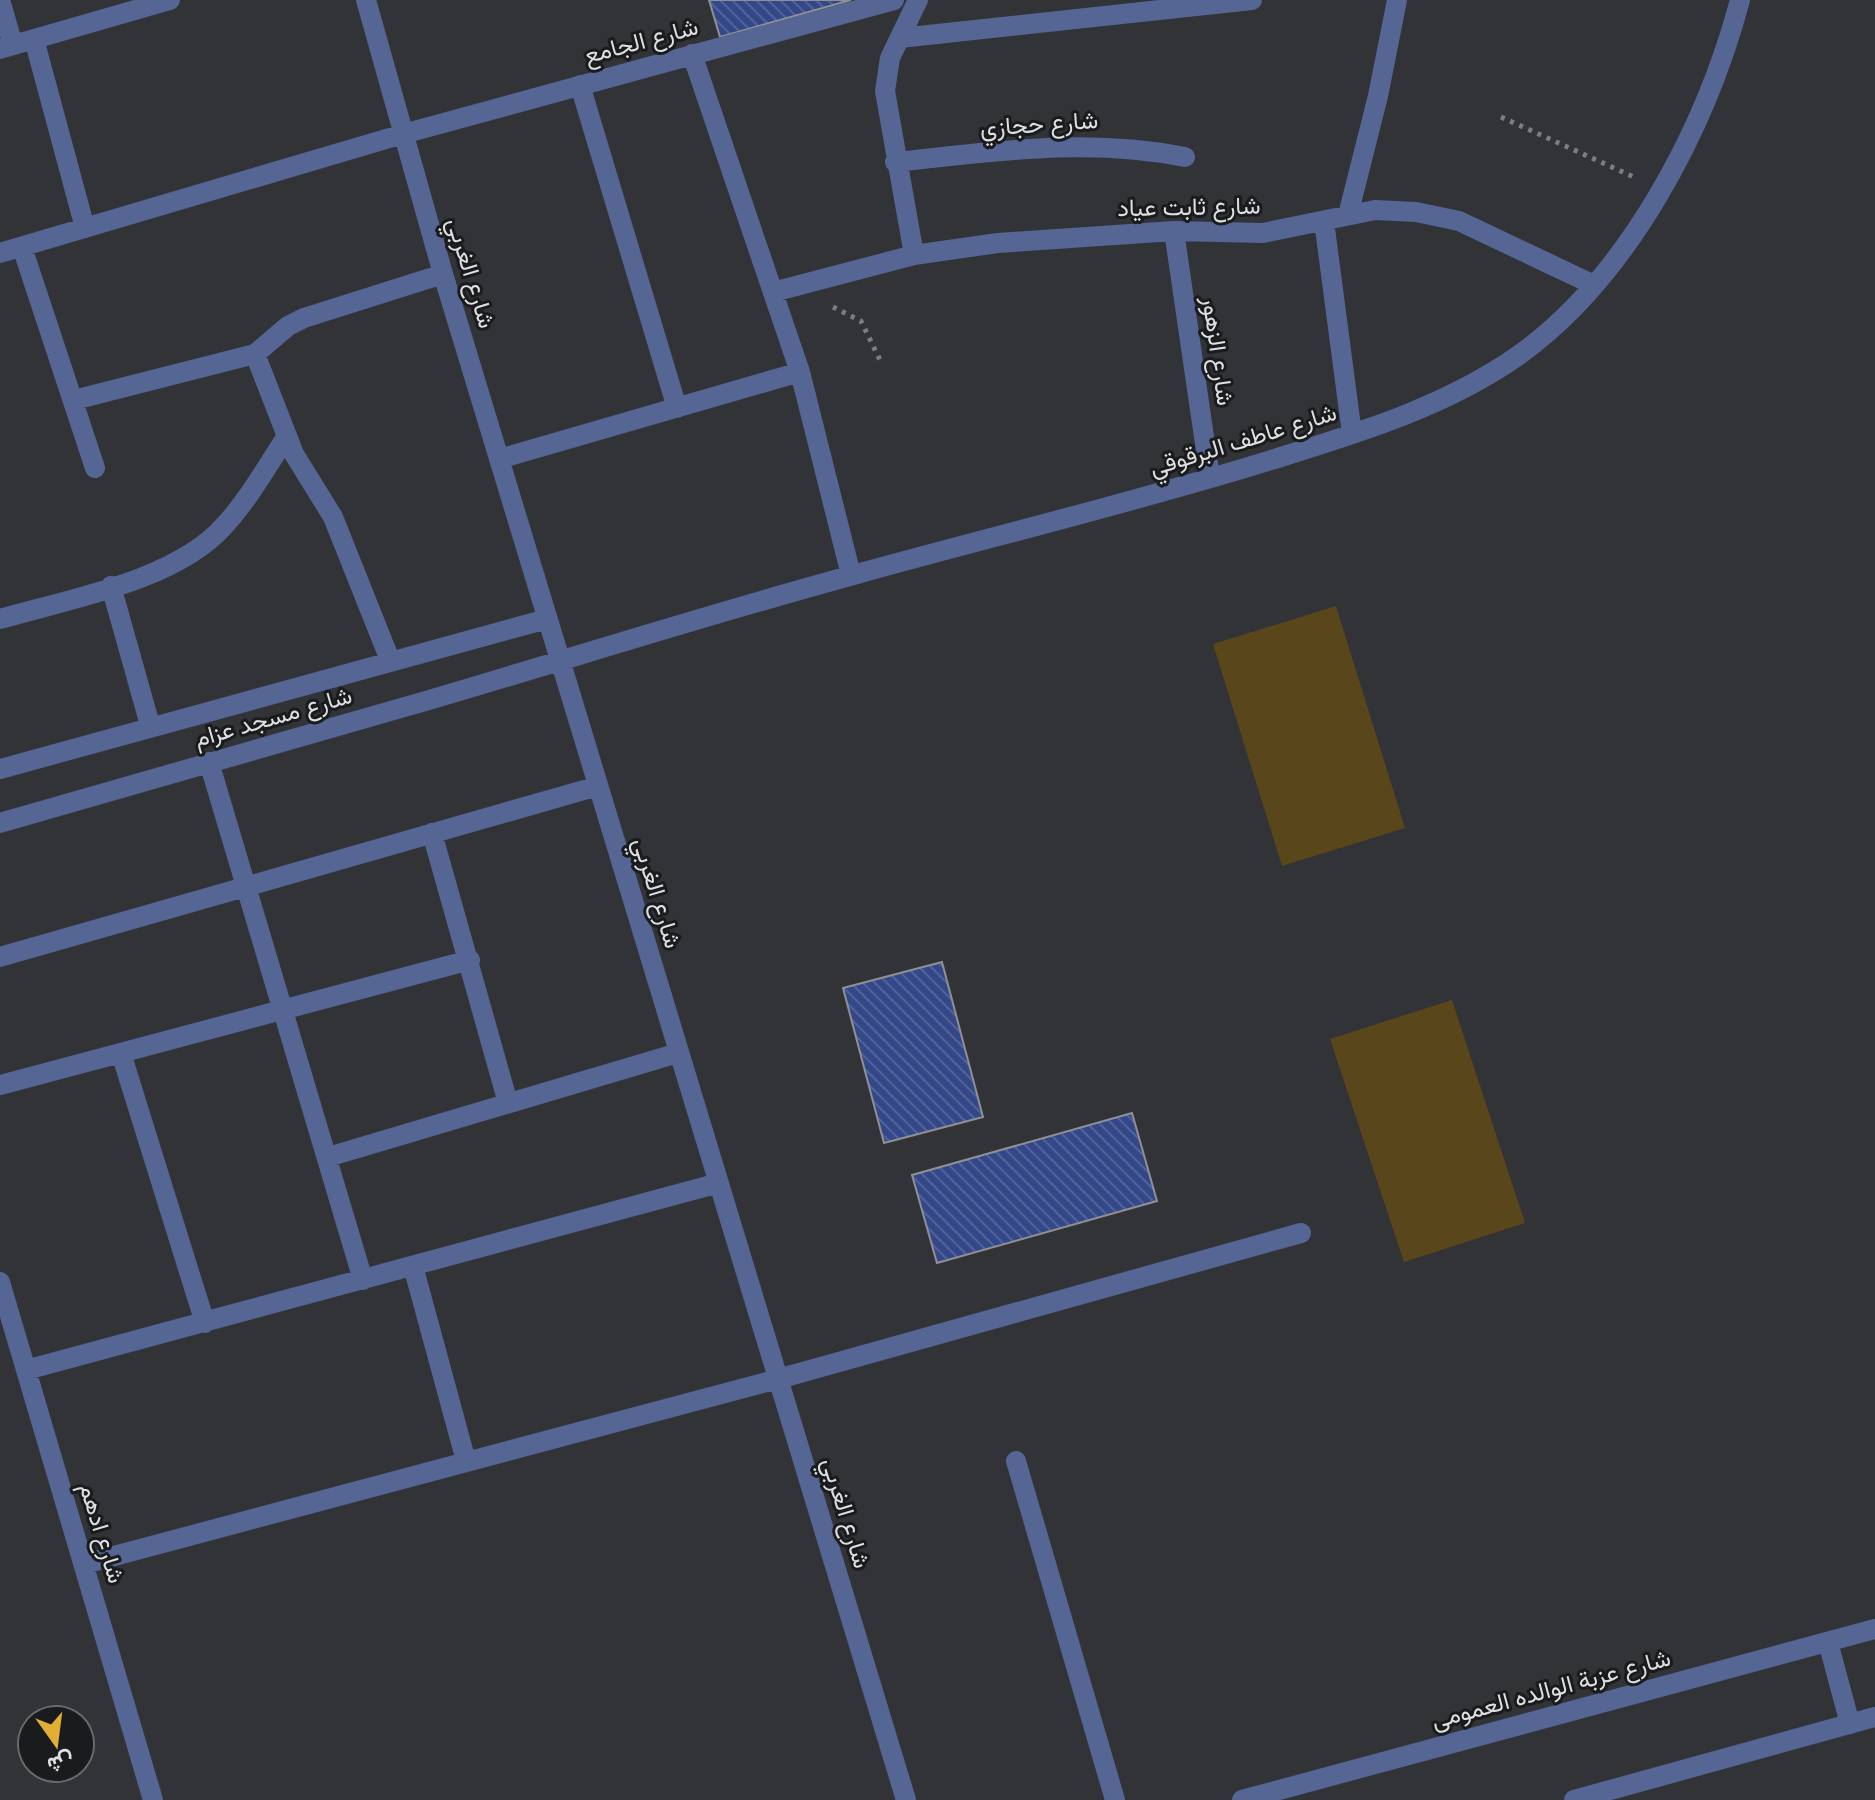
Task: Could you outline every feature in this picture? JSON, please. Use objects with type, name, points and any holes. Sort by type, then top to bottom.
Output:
[{"type":"street","points":[[0,0],[7,47],[170,0]]},
{"type":"street","name":"شارع الغربي","points":[[366,0],[443,274],[906,1800]]},
{"type":"street","name":"شارع الجامع","points":[[0,253],[403,134],[894,0]]},
{"type":"street","points":[[914,255],[895,162],[885,91],[886,72],[918,0]]},
{"type":"street","points":[[900,38],[1252,0]]},
{"type":"street","points":[[1348,215],[1378,96],[1397,0]]},
{"type":"street","name":"شارع عاطف البرقوقي","points":[[560,658],[1210,478],[1352,434],[1439,402],[1484,378],[1524,351],[1594,285],[1660,189],[1698,121],[1717,77],[1740,0]]},
{"type":"street","points":[[34,39],[85,228]]},
{"type":"street","points":[[692,54],[800,372],[851,575]]},
{"type":"street","points":[[580,85],[677,408]]},
{"type":"street","name":"شارع حجازي","points":[[895,162],[1064,145],[1142,148],[1185,157]]},
{"type":"street","name":"شارع ثابت عياد","points":[[775,298],[914,255],[998,243],[1174,231],[1263,233],[1375,210],[1416,212],[1459,221],[1594,285]]},
{"type":"street","points":[[1324,221],[1352,434]]},
{"type":"street","name":"شارع الزهور","points":[[1174,231],[1210,478]]},
{"type":"street","points":[[22,247],[95,468]]},
{"type":"street","points":[[74,400],[255,354],[288,326],[304,318],[443,274]]},
{"type":"street","points":[[255,354],[287,436],[333,517],[390,660]]},
{"type":"street","points":[[499,459],[800,372]]},
{"type":"street","points":[[0,619],[111,586],[165,567],[195,551],[222,528],[287,436]]},
{"type":"street","points":[[111,586],[150,725]]},
{"type":"street","name":"شارع مسجد عزام","points":[[0,769],[150,725],[547,619]]},
{"type":"street","name":"شارع مسجد عزام","points":[[0,823],[560,658]]},
{"type":"street","points":[[209,762],[363,1280]]},
{"type":"street","points":[[0,957],[598,786]]},
{"type":"street","points":[[432,833],[508,1103]]},
{"type":"street","points":[[0,1085],[470,960]]},
{"type":"street","points":[[121,1053],[205,1323]]},
{"type":"street","points":[[328,1157],[678,1053]]},
{"type":"street","points":[[26,1370],[719,1183]]},
{"type":"street","points":[[84,1564],[778,1379],[1301,1233]]},
{"type":"street","points":[[413,1266],[466,1461]]},
{"type":"street","name":"شارع ادهم","points":[[0,1282],[153,1800]]},
{"type":"street","points":[[1016,1461],[1115,1800]]},
{"type":"street","name":"شارع عزبة الوالده العمومى","points":[[1242,1800],[1301,1792],[1875,1629]]},
{"type":"street","points":[[1828,1642],[1850,1724]]},
{"type":"street","points":[[1574,1800],[1627,1793],[1875,1717]]},
{"type":"path","points":[[1501,117],[1660,189]]},
{"type":"path","points":[[775,298],[833,307],[861,321],[880,360]]},
{"type":"shaded area","points":[[1336,606],[1405,828],[1282,866],[1213,644]]},
{"type":"shaded area","points":[[1452,1000],[1525,1223],[1404,1262],[1330,1039]]},
{"type":"building","points":[[709,0],[851,0],[720,37]]},
{"type":"building","points":[[942,962],[983,1117],[884,1143],[843,988]]},
{"type":"building","points":[[1132,1113],[1157,1201],[937,1263],[912,1175]]}]
